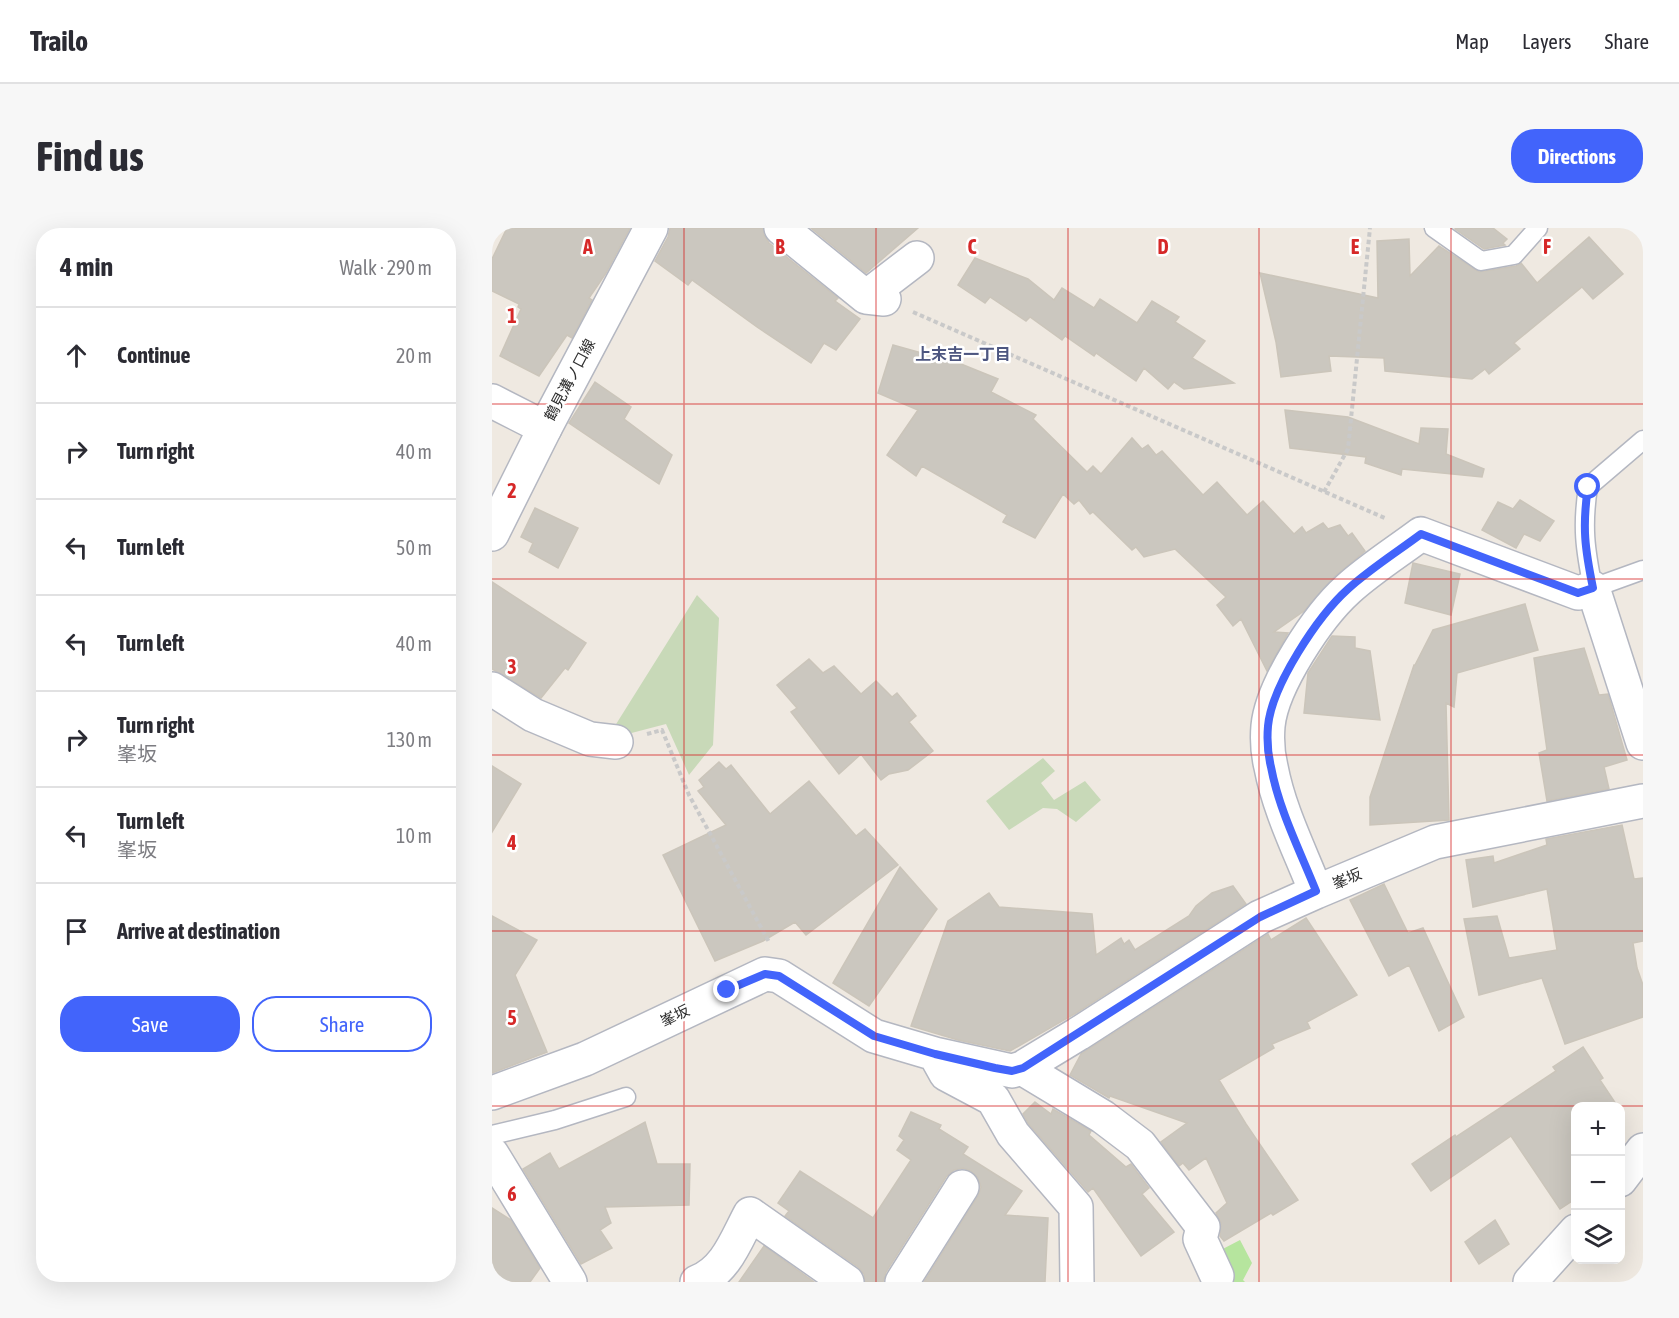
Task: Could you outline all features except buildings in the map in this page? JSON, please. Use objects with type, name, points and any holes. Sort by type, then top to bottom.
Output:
[{"type":"street","name":"鶴見溝ノ口線","points":[[492,534],[545,428],[651,228]]},
{"type":"street","points":[[781,228],[875,298],[916,258]]},
{"type":"street","points":[[492,401],[545,428]]},
{"type":"street","points":[[1316,891],[1285,813],[1270,766],[1268,725],[1279,689],[1320,619],[1348,589],[1421,534],[1578,593],[1593,588],[1643,743]]},
{"type":"street","points":[[492,689],[533,715],[590,739],[616,742]]},
{"type":"street","name":"峯坂","points":[[1023,1068],[1260,917],[1316,891],[1435,842],[1643,801]]},
{"type":"street","points":[[765,974],[779,976],[874,1036],[935,1054],[1012,1071],[1023,1068],[1103,1117],[1140,1145],[1203,1227],[1200,1239],[1219,1279]]},
{"type":"street","name":"峯坂","points":[[492,1093],[585,1059],[765,974]]},
{"type":"street","points":[[935,1054],[946,1074],[993,1099],[1013,1134],[1076,1207],[1077,1282]]},
{"type":"street","points":[[1625,1173],[1643,1150]]},
{"type":"street","points":[[492,1154],[570,1282]]},
{"type":"street","points":[[902,1282],[962,1187]]},
{"type":"street","points":[[697,1282],[707,1278],[725,1262],[750,1214],[830,1277]]},
{"type":"street","points":[[1530,1282],[1571,1236]]},
{"type":"lane","points":[[1434,228],[1481,261],[1514,255],[1538,228]]},
{"type":"lane","points":[[1643,440],[1588,487],[1583,518],[1584,548],[1593,588],[1643,570]]},
{"type":"lane","points":[[492,1135],[555,1120],[626,1097]]},
{"type":"path","points":[[1324,492],[1348,449],[1370,228]]},
{"type":"path","points":[[875,298],[1421,534]]},
{"type":"path","points":[[616,742],[662,730],[689,795],[773,949],[765,974]]},
{"type":"green space","points":[[697,595],[719,618],[713,745],[689,775],[666,724],[620,736],[613,729]]},
{"type":"green space","points":[[1043,758],[1055,771],[1041,783],[1054,800],[1085,781],[1101,800],[1076,822],[1057,809],[1043,808],[1009,830],[986,801]]},
{"type":"green space","points":[[1240,1240],[1252,1263],[1243,1280],[1245,1282],[1223,1282],[1217,1252]]},
{"type":"district","name":"上末吉一丁目","points":[[963,354]]},
{"type":"route","points":[[727,990],[765,974],[779,976],[874,1036],[935,1054],[995,1068],[1012,1071],[1023,1068],[1260,917],[1316,891],[1285,813],[1270,766],[1268,725],[1279,689],[1301,648],[1320,619],[1348,589],[1421,534],[1578,593],[1593,588],[1584,548],[1583,518],[1588,487]]}]
